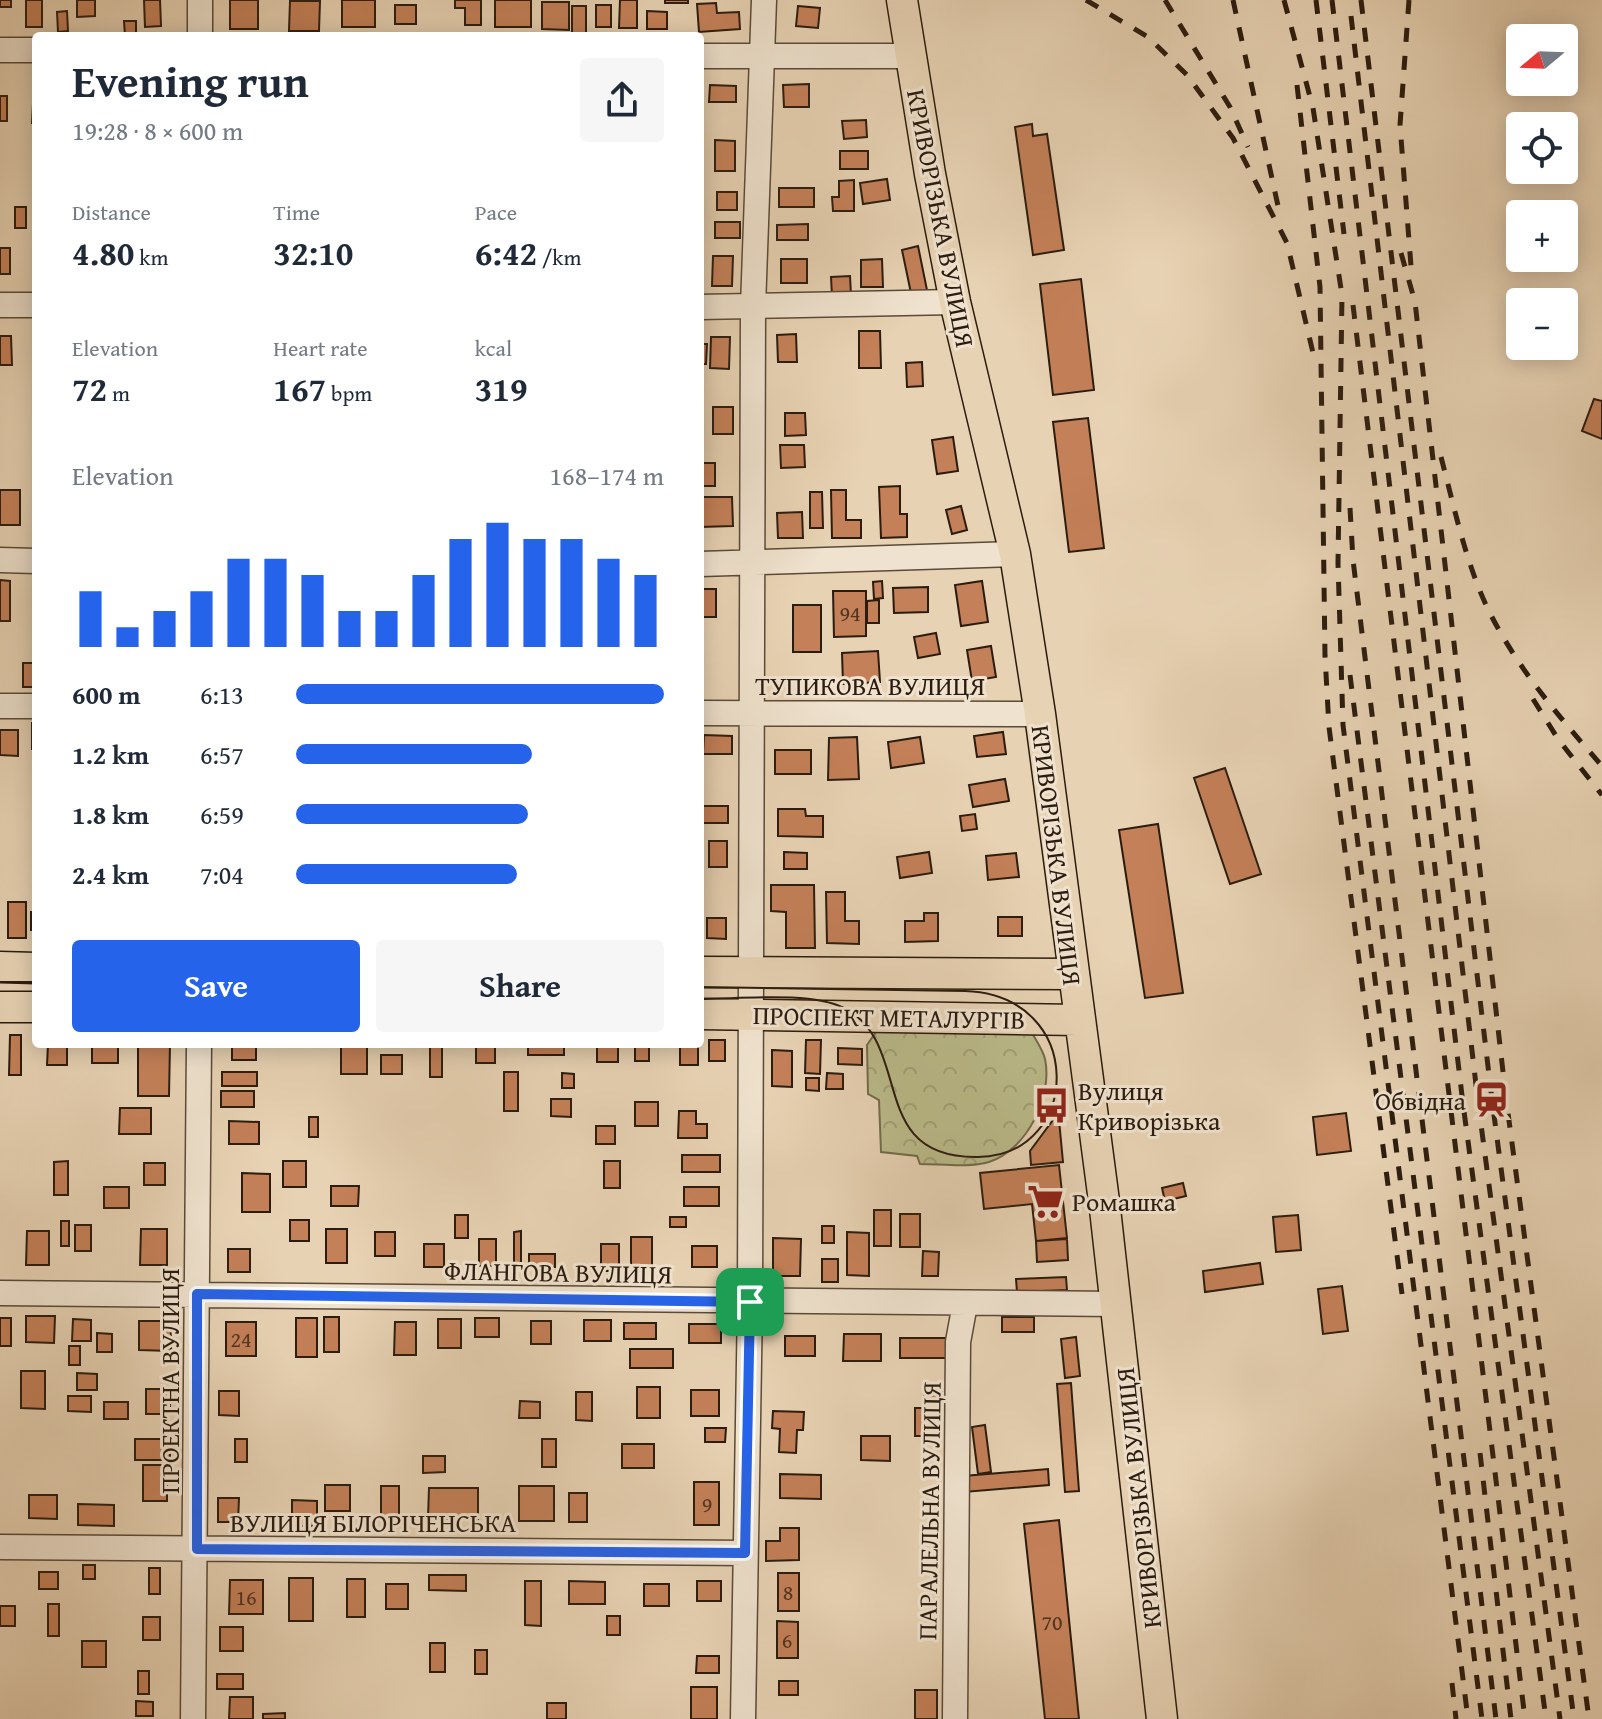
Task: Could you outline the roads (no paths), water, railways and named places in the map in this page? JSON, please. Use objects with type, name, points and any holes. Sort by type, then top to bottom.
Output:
[{"type":"main road","name":"КРИВОРІЗЬКА ВУЛИЦЯ","points":[[902,0],[909,56],[955,302],[1015,554],[1040,714],[1116,1304],[1162,1719]]},
{"type":"main road","points":[[0,967],[32,968]]},
{"type":"main road","name":"ПРОСПЕКТ МЕТАЛУРГІВ","points":[[704,972],[1072,974]]},
{"type":"main road","points":[[0,1007],[32,1007]]},
{"type":"main road","name":"ПРОСПЕКТ МЕТАЛУРГІВ","points":[[704,1014],[1077,1020]]},
{"type":"street","points":[[200,0],[200,32]]},
{"type":"street","points":[[743,1719],[750,1302],[753,307],[764,0]]},
{"type":"street","points":[[0,50],[32,50]]},
{"type":"street","points":[[704,56],[909,56]]},
{"type":"street","points":[[704,307],[955,302]]},
{"type":"street","points":[[0,305],[32,305]]},
{"type":"street","points":[[704,564],[1015,554]]},
{"type":"street","points":[[0,560],[32,561]]},
{"type":"street","points":[[0,706],[32,706]]},
{"type":"street","name":"ТУПИКОВА ВУЛИЦЯ","points":[[704,713],[1040,714]]},
{"type":"street","name":"ПРОЕКТНА ВУЛИЦЯ","points":[[193,1719],[197,1549],[199,1048]]},
{"type":"street","name":"ФЛАНГОВА ВУЛИЦЯ","points":[[0,1293],[1116,1304]]},
{"type":"street","name":"ПАРАЛЕЛЬНА ВУЛИЦЯ","points":[[955,1719],[958,1342],[965,1304]]},
{"type":"street","name":"ВУЛИЦЯ БІЛОРІЧЕНСЬКА","points":[[0,1547],[745,1553]]},
{"type":"tram line","points":[[0,982],[32,982]]},
{"type":"tram line","points":[[704,987],[965,991],[1005,999],[1033,1018],[1050,1045],[1057,1075],[1052,1105],[1037,1131],[1013,1150],[978,1157],[943,1153],[919,1140],[905,1120],[879,1047],[866,1025],[844,1008],[813,999],[704,999]]},
{"type":"railway","points":[[1086,0],[1148,37],[1187,75],[1233,138],[1287,243],[1314,357]]},
{"type":"railway","points":[[1165,0],[1230,107],[1248,147]]},
{"type":"railway","points":[[1233,0],[1280,215]]},
{"type":"railway","points":[[1284,0],[1313,108],[1342,295],[1338,563],[1343,725],[1468,1719]]},
{"type":"railway","points":[[1316,0],[1344,234]]},
{"type":"railway","points":[[1332,0],[1463,1104],[1546,1719]]},
{"type":"railway","points":[[1361,0],[1492,1100],[1574,1719]]},
{"type":"railway","points":[[1409,0],[1400,125],[1411,266]]},
{"type":"railway","points":[[1351,16],[1478,1102],[1560,1719]]},
{"type":"railway","points":[[1297,85],[1320,287],[1325,656],[1329,727],[1402,1294]]},
{"type":"railway","points":[[1401,253],[1415,302],[1506,1098],[1589,1719]]},
{"type":"railway","points":[[1353,305],[1525,1719]]},
{"type":"railway","points":[[1441,457],[1469,560],[1493,619],[1530,678],[1602,766]]},
{"type":"railway","points":[[1350,508],[1353,560],[1496,1719]]},
{"type":"railway","points":[[1350,675],[1482,1719]]},
{"type":"railway","points":[[1533,699],[1558,739],[1602,795]]},
{"type":"railway","points":[[1480,1453],[1511,1719]]},
{"type":"railway","points":[[1452,1683],[1456,1719]]},
{"type":"place","name":"Обвідна","points":[[1492,1100]]},
{"type":"place","name":"Вулиця Криворізька","points":[[1052,1105]]},
{"type":"place","name":"Ромашка","points":[[1046,1201]]}]
